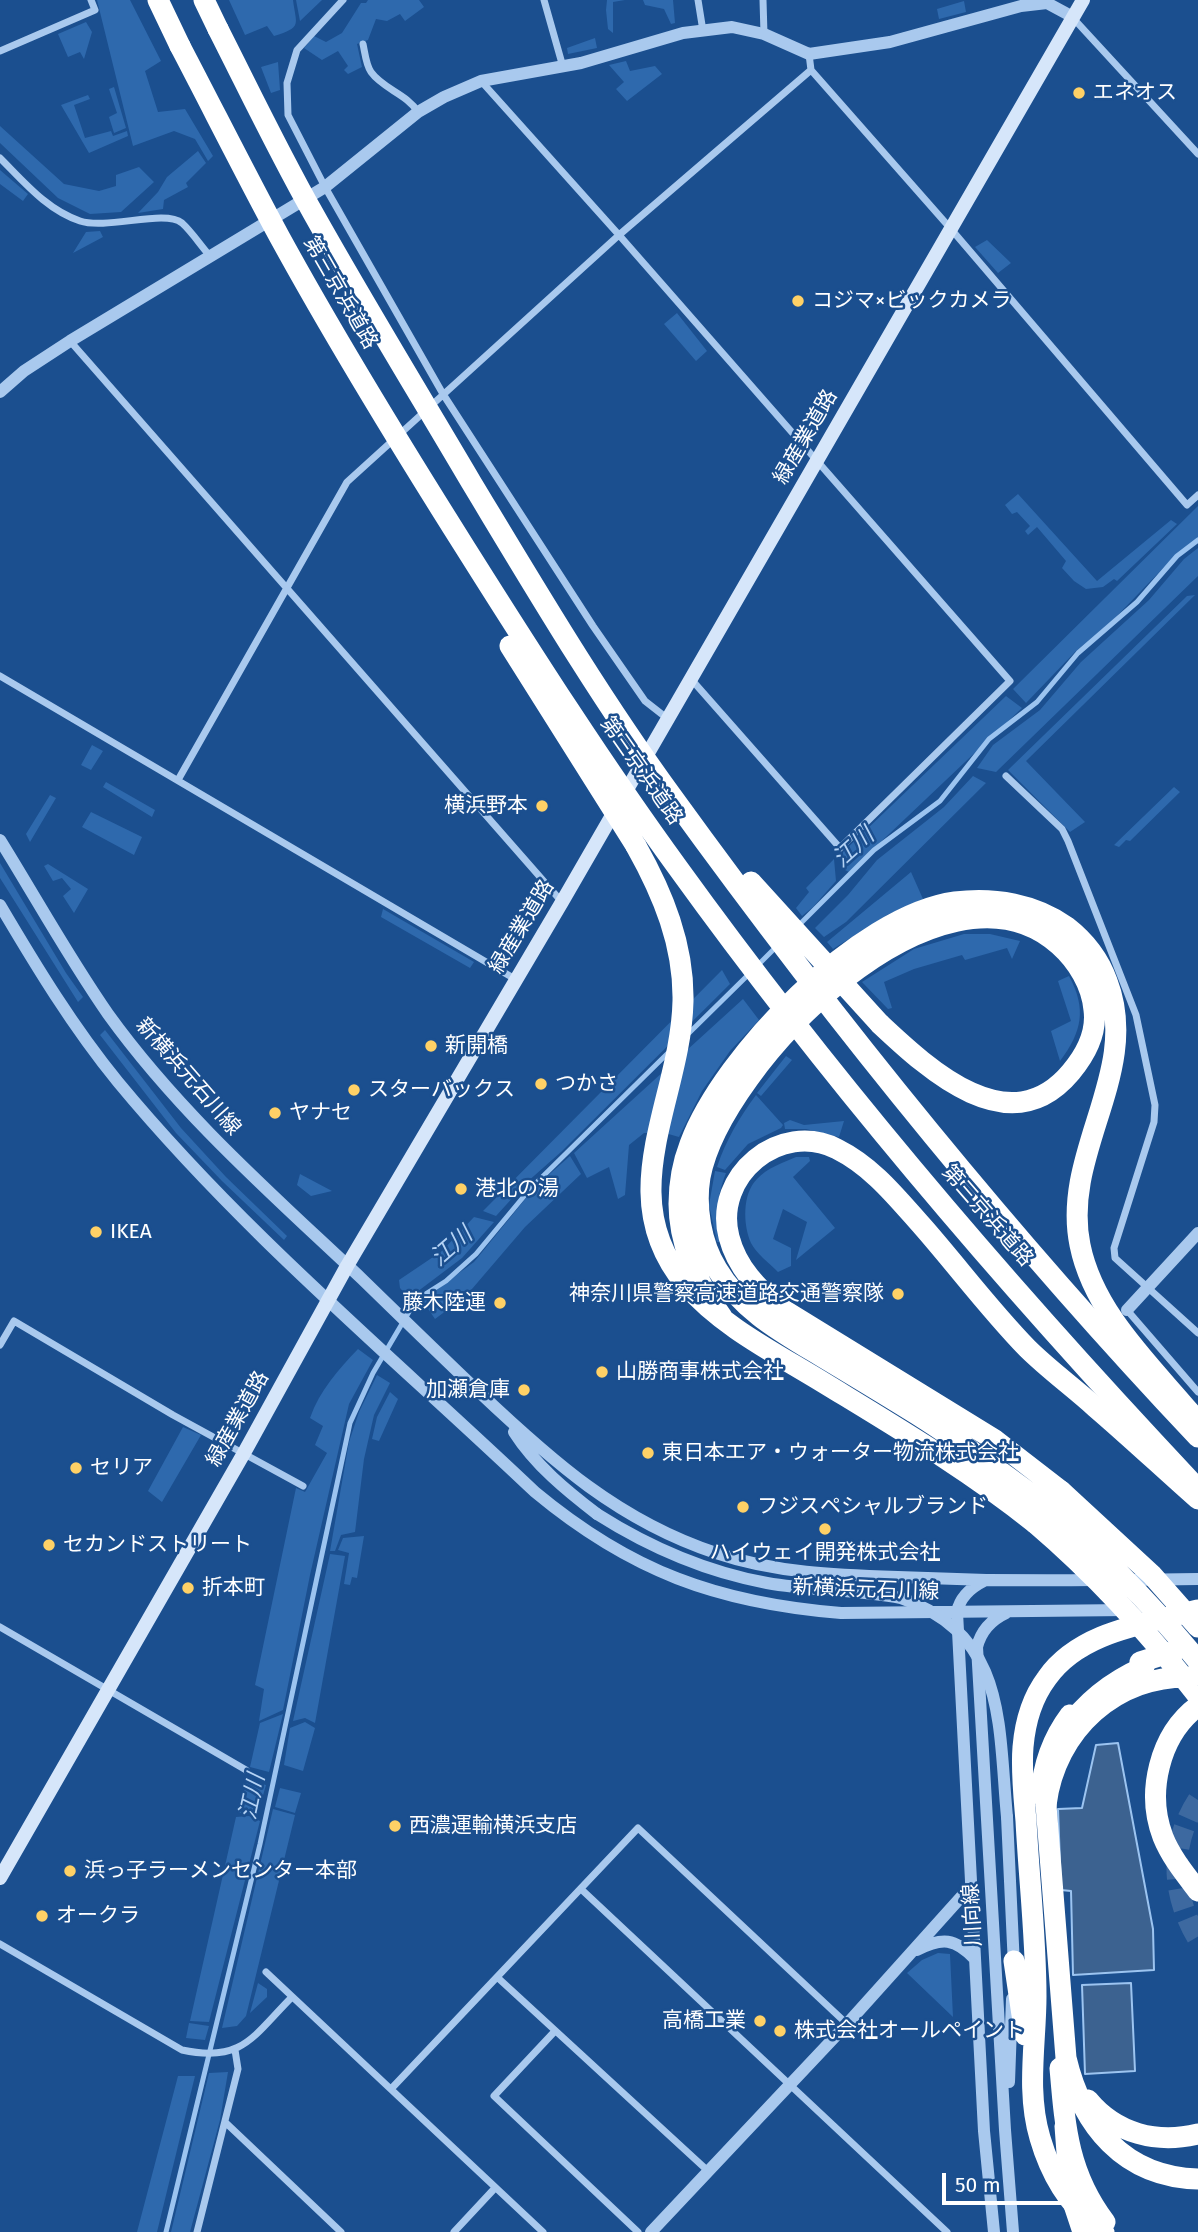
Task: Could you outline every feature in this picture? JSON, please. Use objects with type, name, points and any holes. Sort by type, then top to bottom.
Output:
[{"type":"highway","name":"第三京浜道路","points":[[158,0],[278,234],[353,366],[590,743],[686,879],[881,1131],[1103,1387],[1198,1489]]},
{"type":"highway","name":"第三京浜道路","points":[[204,0],[312,211],[389,343],[551,615],[669,793],[907,1104],[1073,1298],[1198,1437]]},
{"type":"highway","points":[[353,366],[419,490],[494,620],[653,876],[677,940],[683,1002],[680,1038],[652,1158],[650,1201],[659,1239],[676,1272],[688,1287],[722,1317],[755,1341],[947,1458],[1048,1507],[1142,1566],[1198,1627]]},
{"type":"highway","points":[[669,793],[880,1024],[932,1069],[971,1093],[991,1101],[1008,1103],[1028,1100],[1049,1091],[1068,1076],[1083,1057],[1092,1036],[1095,1012],[1090,990],[1066,952],[1049,937],[1030,926],[1008,920],[982,917],[955,920],[931,918],[896,923],[848,953],[808,987],[741,1059],[697,1128],[684,1167],[679,1204],[681,1223],[684,1242],[697,1279],[722,1317]]},
{"type":"highway","points":[[1198,1422],[1108,1311],[1085,1266],[1079,1243],[1077,1224],[1080,1180],[1115,1060],[1117,1014],[1105,974],[1095,956],[1066,927],[1047,915],[1027,907],[982,900],[954,902],[831,990],[805,1014],[756,1071],[719,1128],[706,1155],[700,1178],[700,1218],[710,1258],[743,1304],[777,1329],[982,1457],[1048,1507],[1108,1560],[1198,1661]]},
{"type":"highway","points":[[1198,1500],[1027,1348],[874,1174],[836,1148],[817,1142],[798,1141],[779,1145],[751,1162],[732,1190],[726,1220],[735,1253],[752,1282],[782,1308],[995,1440],[1048,1507],[1066,1549],[1118,1600],[1198,1696]]},
{"type":"highway","points":[[1032,2085],[1036,1996],[1022,1751],[1029,1713],[1046,1678],[1074,1651],[1107,1635],[1198,1609]]},
{"type":"highway","points":[[1083,2232],[1070,2193],[1043,1775],[1059,1732],[1080,1704],[1098,1687],[1129,1667],[1167,1652],[1198,1647]]},
{"type":"highway","points":[[1043,1805],[1058,1745],[1084,1707],[1101,1691],[1133,1672],[1171,1658],[1198,1653]]},
{"type":"highway","points":[[1198,1671],[1160,1672],[1137,1678],[1113,1690],[1093,1705],[1073,1725],[1058,1748],[1046,1776],[1043,1805],[1066,2058],[1083,2108],[1102,2136],[1147,2169],[1184,2179],[1198,2179]]},
{"type":"highway","points":[[1043,1805],[1063,1751],[1078,1728],[1097,1708],[1118,1694],[1150,1681],[1174,1677],[1198,1678]]},
{"type":"highway","points":[[1198,1706],[1179,1725],[1168,1743],[1156,1781],[1155,1800],[1160,1826],[1170,1852],[1198,1891]]},
{"type":"highway","points":[[1014,1961],[1039,2136],[1054,2177],[1066,2196],[1104,2232]]},
{"type":"highway","points":[[1066,2058],[1080,2089],[1091,2103],[1117,2126],[1149,2137],[1176,2138],[1198,2134]]},
{"type":"highway","points":[[1065,2126],[1080,2181],[1112,2232]]},
{"type":"main road","name":"緑産業道路","points":[[0,1878],[244,1453],[347,1266],[562,902],[1083,0]]},
{"type":"street","points":[[0,51],[95,10],[90,0]]},
{"type":"street","points":[[343,0],[297,50],[287,83],[288,115],[325,187],[443,394],[593,626],[645,701],[668,719]]},
{"type":"street","points":[[544,0],[563,67]]},
{"type":"street","points":[[698,0],[703,31]]},
{"type":"street","points":[[763,0],[764,34]]},
{"type":"street","points":[[0,392],[70,341],[325,187],[418,112],[444,97],[481,81],[563,67],[683,33],[732,27],[764,34],[809,54],[890,41],[1021,6],[1048,3],[1073,17],[1198,154]]},
{"type":"street","points":[[363,44],[369,69],[376,78],[412,103],[418,112]]},
{"type":"street","points":[[809,54],[810,70],[951,229],[1187,505],[1198,495]]},
{"type":"street","points":[[178,780],[347,482],[619,235],[810,70]]},
{"type":"street","points":[[481,81],[1010,681],[840,848],[691,679]]},
{"type":"street","points":[[0,158],[44,202],[64,214],[83,222],[105,225],[168,217],[180,221],[210,256]]},
{"type":"street","points":[[70,341],[562,902]]},
{"type":"street","points":[[0,676],[515,979]]},
{"type":"street","points":[[1006,776],[1062,829],[1136,1015],[1155,1105],[1153,1122],[1114,1248],[1115,1258],[1198,1333]]},
{"type":"street","name":"新横浜元石川線","points":[[0,840],[68,953],[109,1014],[203,1128],[502,1414],[557,1464],[607,1501],[650,1526],[719,1554],[805,1572],[986,1581],[1198,1579]]},
{"type":"street","points":[[0,905],[54,992],[117,1081],[179,1153],[329,1299]]},
{"type":"street","points":[[1198,1233],[1127,1310],[1198,1392]]},
{"type":"street","name":"新横浜元石川線","points":[[329,1299],[563,1515],[605,1545],[664,1574],[708,1590],[759,1603],[841,1613],[1198,1609]]},
{"type":"street","points":[[0,1345],[14,1321],[173,1415],[303,1486]]},
{"type":"street","points":[[502,1414],[524,1447],[568,1490],[597,1514],[640,1539],[716,1570],[765,1583],[901,1598],[918,1604],[950,1624],[974,1649],[985,1666],[998,1714],[1007,1816],[1014,1961],[1010,2078],[1005,2130]]},
{"type":"street","points":[[957,1612],[959,1603],[968,1591],[986,1581]]},
{"type":"street","name":"川向線","points":[[957,1612],[984,2130],[995,2232]]},
{"type":"street","name":"川向線","points":[[1010,1612],[991,1622],[984,1630],[977,1647],[1013,2232]]},
{"type":"street","points":[[0,1628],[246,1770]]},
{"type":"street","points":[[391,2089],[638,1828],[847,2024]]},
{"type":"street","points":[[651,2232],[847,2024],[971,1886]]},
{"type":"street","points":[[581,1888],[947,2232]]},
{"type":"street","points":[[913,1952],[935,1942],[947,1941],[958,1944],[975,1959]]},
{"type":"street","points":[[0,1944],[182,2050],[198,2053],[231,2051],[243,2046],[292,1997]]},
{"type":"street","points":[[266,1972],[542,2232]]},
{"type":"street","points":[[497,1977],[708,2171]]},
{"type":"street","points":[[555,2031],[494,2096],[638,2232]]},
{"type":"street","points":[[197,2232],[238,2069],[231,2051]]},
{"type":"street","points":[[225,2122],[341,2232]]},
{"type":"street","points":[[454,2232],[495,2188]]},
{"type":"shaded area","points":[[97,0],[130,0],[161,61],[145,71],[158,112],[185,109],[213,156],[208,161],[195,139],[174,131],[133,146]]},
{"type":"shaded area","points":[[229,0],[293,0],[296,24],[290,30],[274,36],[267,26],[245,35]]},
{"type":"shaded area","points":[[296,0],[322,0],[300,21]]},
{"type":"shaded area","points":[[368,0],[419,0],[424,7],[405,21],[400,14],[387,21],[376,19],[368,40],[357,44],[362,67],[348,74],[344,70],[348,66],[338,51],[322,60],[304,48],[314,36],[326,42],[342,33],[361,3]]},
{"type":"shaded area","points":[[607,0],[625,0],[613,2],[613,33],[608,29]]},
{"type":"shaded area","points":[[643,0],[673,0],[675,23],[671,24],[664,9],[645,5]]},
{"type":"shaded area","points":[[964,1],[966,12],[939,19],[937,9]]},
{"type":"shaded area","points":[[86,22],[92,32],[84,59],[80,52],[68,57],[58,34]]},
{"type":"shaded area","points":[[595,38],[597,48],[568,54],[567,48]]},
{"type":"shaded area","points":[[626,61],[630,71],[655,66],[662,74],[627,101],[616,89],[624,82],[609,65]]},
{"type":"shaded area","points":[[278,62],[280,90],[271,93],[261,67]]},
{"type":"shaded area","points":[[114,87],[126,128],[114,133],[109,117],[117,113],[109,89]]},
{"type":"shaded area","points":[[88,95],[90,99],[74,105],[85,138],[111,131],[113,136],[127,131],[128,136],[89,153],[61,105]]},
{"type":"shaded area","points":[[0,126],[64,184],[99,191],[116,186],[116,175],[139,167],[154,182],[121,212],[90,214],[58,198],[0,143]]},
{"type":"shaded area","points":[[198,151],[206,163],[186,183],[188,187],[164,200],[163,209],[138,213],[158,192],[167,177]]},
{"type":"shaded area","points":[[0,170],[28,194],[23,201],[0,184]]},
{"type":"shaded area","points":[[100,231],[103,237],[73,253],[86,232]]},
{"type":"shaded area","points":[[987,240],[1011,263],[998,273],[975,247]]},
{"type":"shaded area","points":[[677,313],[707,351],[696,361],[664,324]]},
{"type":"shaded area","points":[[1018,494],[1097,581],[1171,520],[1177,524],[1117,581],[1114,579],[1103,587],[1086,589],[1062,568],[1066,561],[1037,527],[1028,535],[1025,531],[1030,526],[1017,512],[1012,514],[1005,505]]},
{"type":"shaded area","points":[[1198,506],[1198,538],[1168,563],[1114,619],[1075,652],[1026,703],[1013,689]]},
{"type":"shaded area","points":[[1198,548],[1198,576],[996,772],[977,768],[993,745],[1040,710],[1081,662],[1149,600],[1184,559]]},
{"type":"shaded area","points":[[1195,595],[1026,761],[1085,822],[1070,832],[1008,770],[1187,596]]},
{"type":"shaded area","points":[[1006,696],[1022,708],[849,872],[843,869],[843,852]]},
{"type":"shaded area","points":[[92,745],[103,751],[91,770],[81,765]]},
{"type":"shaded area","points":[[973,776],[986,783],[846,922],[824,937],[815,928],[848,895],[877,860],[944,807]]},
{"type":"shaded area","points":[[106,782],[155,810],[152,817],[103,787]]},
{"type":"shaded area","points":[[1174,787],[1180,792],[1130,841],[1126,840],[1119,847],[1114,845]]},
{"type":"shaded area","points":[[50,795],[56,798],[30,842],[26,834]]},
{"type":"shaded area","points":[[91,812],[142,837],[134,855],[82,827]]},
{"type":"shaded area","points":[[834,859],[836,881],[802,916],[796,908],[809,892],[806,888]]},
{"type":"shaded area","points":[[0,863],[83,997],[78,1002],[0,878]]},
{"type":"shaded area","points":[[48,864],[88,889],[74,913],[63,896],[71,889],[62,878],[53,881],[44,866]]},
{"type":"shaded area","points":[[911,872],[923,899],[887,915],[833,949],[827,942]]},
{"type":"shaded area","points":[[383,909],[474,962],[470,968],[381,917]]},
{"type":"shaded area","points":[[964,934],[990,934],[1020,941],[1012,959],[1007,948],[965,960],[962,955],[914,969],[884,982],[892,1008],[888,1009],[862,982],[914,949]]},
{"type":"shaded area","points":[[722,970],[730,984],[561,1152],[526,1183],[496,1216],[483,1211]]},
{"type":"shaded area","points":[[1069,976],[1078,999],[1079,1020],[1073,1040],[1060,1061],[1051,1031],[1071,1021],[1058,981]]},
{"type":"shaded area","points":[[743,999],[759,1020],[730,1051],[702,1091],[679,1137],[665,1133],[644,1133],[629,1145],[625,1195],[618,1199],[609,1167],[587,1178],[574,1153]]},
{"type":"shaded area","points":[[105,1030],[181,1128],[226,1177],[287,1236],[284,1240],[176,1133],[100,1035]]},
{"type":"shaded area","points":[[786,1056],[792,1060],[761,1096],[757,1093]]},
{"type":"shaded area","points":[[756,1095],[783,1125],[748,1144],[725,1170],[717,1167],[734,1129]]},
{"type":"shaded area","points":[[790,1120],[804,1125],[844,1121],[839,1137],[806,1129],[785,1129],[784,1123]]},
{"type":"shaded area","points":[[570,1156],[581,1174],[525,1227],[466,1296],[435,1319],[422,1300],[474,1262],[535,1187]]},
{"type":"shaded area","points":[[796,1157],[809,1157],[810,1161],[793,1177],[835,1228],[796,1260],[807,1222],[783,1209],[773,1239],[791,1248],[791,1266],[778,1272],[751,1243],[746,1228],[746,1201],[752,1185],[761,1175]]},
{"type":"shaded area","points":[[715,1171],[726,1173],[718,1207],[720,1242],[717,1242],[709,1205]]},
{"type":"shaded area","points":[[300,1174],[332,1191],[311,1196],[297,1185]]},
{"type":"shaded area","points":[[474,1217],[494,1222],[462,1258],[409,1298],[400,1288],[399,1280],[442,1251]]},
{"type":"shaded area","points":[[358,1349],[373,1360],[349,1404],[283,1710],[259,1721],[264,1689],[255,1685],[296,1488],[305,1492],[327,1453],[315,1445],[323,1426],[310,1418],[324,1389]]},
{"type":"shaded area","points":[[377,1375],[390,1383],[374,1415],[364,1459],[355,1532],[341,1535],[335,1551],[330,1551],[349,1442],[359,1412]]},
{"type":"shaded area","points":[[390,1392],[398,1399],[379,1441],[372,1439],[377,1417]]},
{"type":"shaded area","points":[[183,1427],[201,1435],[162,1502],[148,1491]]},
{"type":"shaded area","points":[[364,1536],[357,1578],[352,1577],[350,1585],[344,1584],[349,1553],[338,1550],[343,1538]]},
{"type":"shaded area","points":[[330,1554],[345,1556],[315,1723],[305,1718],[293,1721]]},
{"type":"shaded area","points":[[283,1714],[269,1772],[250,1767],[260,1723]]},
{"type":"shaded area","points":[[305,1722],[315,1728],[303,1771],[284,1765],[290,1728]]},
{"type":"shaded area","points":[[1118,1743],[1153,1929],[1154,1970],[1073,1975],[1071,1891],[1061,1890],[1058,1809],[1082,1808],[1096,1745]]},
{"type":"shaded area","points":[[247,1781],[266,1785],[257,1816],[238,1813]]},
{"type":"shaded area","points":[[280,1788],[301,1793],[295,1813],[275,1807]]},
{"type":"shaded area","points":[[273,1809],[295,1815],[246,2016],[237,2026],[222,2028]]},
{"type":"shaded area","points":[[249,1816],[260,1821],[209,2022],[190,2021],[236,1817]]},
{"type":"shaded area","points":[[938,1953],[950,1954],[953,2017],[907,1973],[922,1960]]},
{"type":"shaded area","points":[[258,1983],[267,1989],[267,1997],[250,2013]]},
{"type":"shaded area","points":[[1131,1983],[1135,2071],[1085,2074],[1082,1985]]},
{"type":"shaded area","points":[[189,2023],[209,2026],[205,2040],[186,2038]]},
{"type":"shaded area","points":[[228,2072],[220,2120],[190,2232],[171,2232],[209,2073]]},
{"type":"shaded area","points":[[178,2076],[195,2076],[157,2232],[137,2232]]},
{"type":"waterway","name":"江川","points":[[797,927],[874,850],[940,801],[989,739],[1037,702],[1078,653],[1137,602],[1177,556],[1198,540]]},
{"type":"waterway","name":"江川","points":[[757,966],[777,946]]},
{"type":"waterway","name":"江川","points":[[687,1035],[750,973]]},
{"type":"waterway","name":"江川","points":[[166,2232],[260,1844],[350,1423],[373,1373],[416,1300],[446,1281],[476,1254],[530,1189],[670,1051]]},
{"type":"tunnel","points":[[1198,1800],[1182,1834],[1177,1870],[1183,1905],[1198,1939]]},
{"type":"place","name":"エネオス","points":[[1079,93]]},
{"type":"place","name":"コジマ×ビックカメラ","points":[[798,301]]},
{"type":"place","name":"横浜野本","points":[[542,806]]},
{"type":"place","name":"新開橋","points":[[431,1046]]},
{"type":"place","name":"つかさ","points":[[541,1084]]},
{"type":"place","name":"スターバックス","points":[[354,1090]]},
{"type":"place","name":"ヤナセ","points":[[275,1113]]},
{"type":"place","name":"港北の湯","points":[[461,1189]]},
{"type":"place","name":"IKEA","points":[[96,1232]]},
{"type":"place","name":"神奈川県警察高速道路交通警察隊","points":[[898,1294]]},
{"type":"place","name":"藤木陸運","points":[[500,1303]]},
{"type":"place","name":"山勝商事株式会社","points":[[602,1372]]},
{"type":"place","name":"加瀬倉庫","points":[[524,1390]]},
{"type":"place","name":"東日本エア・ウォーター物流株式会社","points":[[648,1453]]},
{"type":"place","name":"セリア","points":[[76,1468]]},
{"type":"place","name":"フジスペシャルブランド","points":[[743,1507]]},
{"type":"place","name":"ハイウェイ開発株式会社","points":[[825,1529]]},
{"type":"place","name":"セカンドストリート","points":[[49,1545]]},
{"type":"place","name":"折本町","points":[[188,1588]]},
{"type":"place","name":"西濃運輸横浜支店","points":[[395,1826]]},
{"type":"place","name":"浜っ子ラーメンセンター本部","points":[[70,1871]]},
{"type":"place","name":"オークラ","points":[[42,1916]]},
{"type":"place","name":"高橋工業","points":[[760,2021]]},
{"type":"place","name":"株式会社オールペイント","points":[[780,2031]]}]
